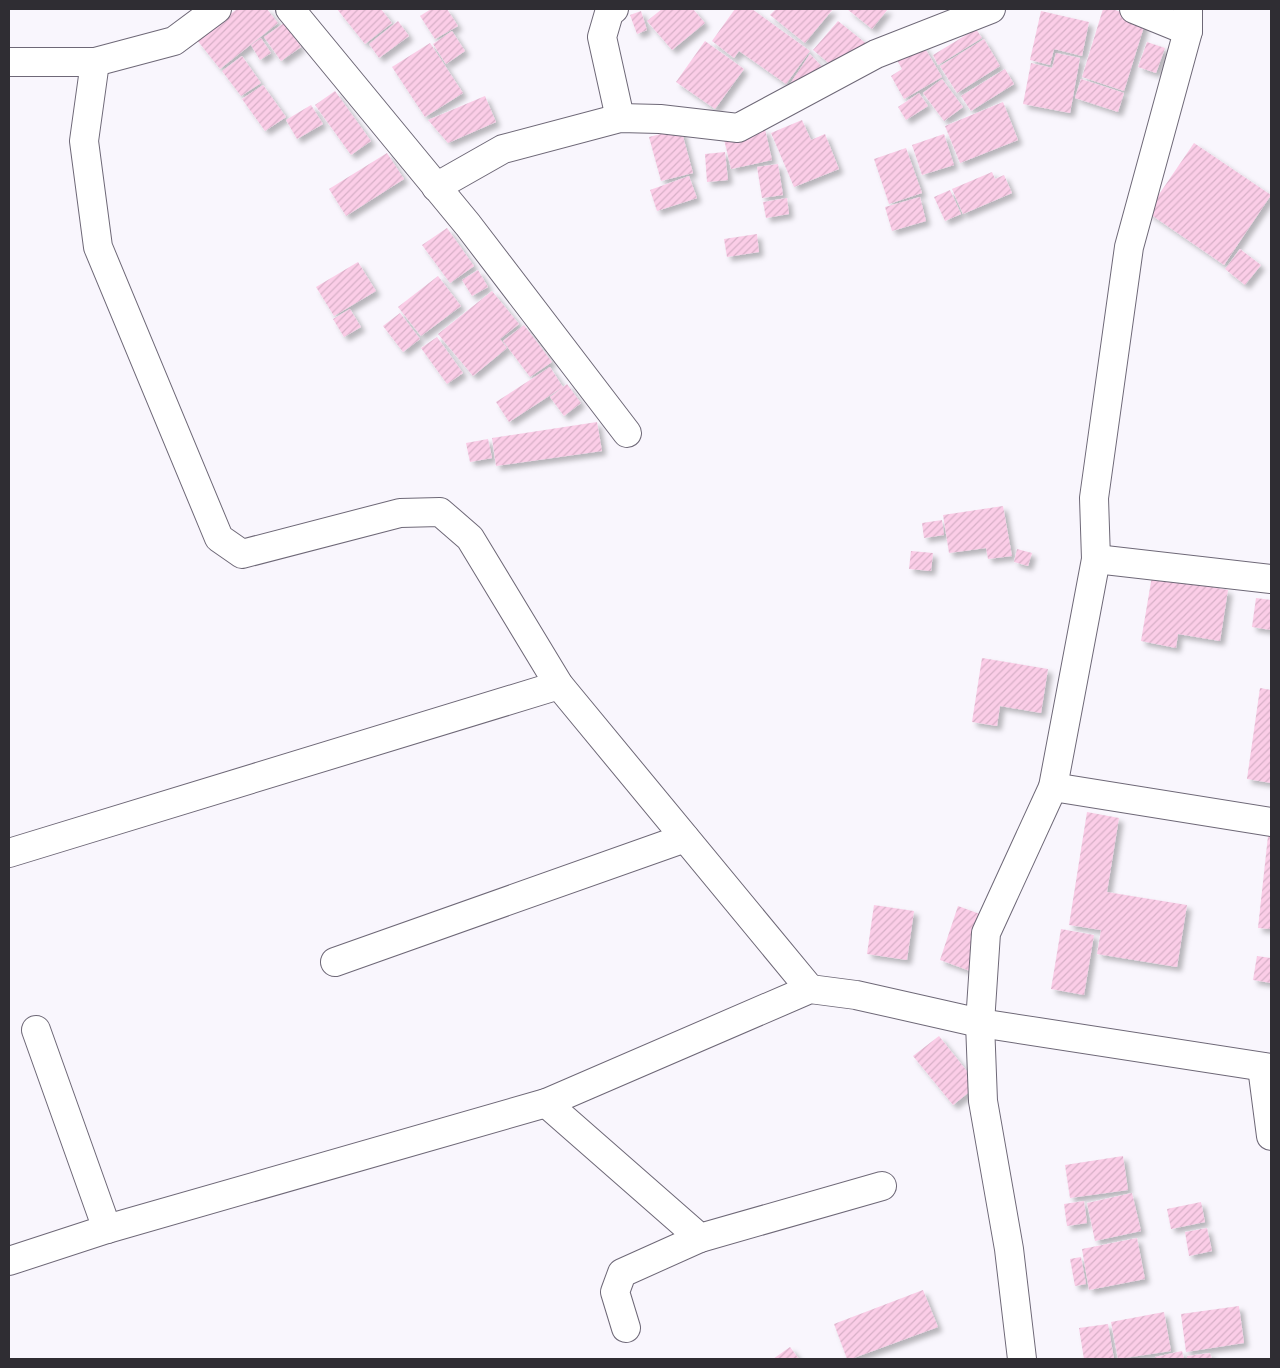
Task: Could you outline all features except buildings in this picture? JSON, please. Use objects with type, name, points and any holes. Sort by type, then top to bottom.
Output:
[{"type":"street","points":[[9,62],[95,62],[174,41],[217,9]]},
{"type":"street","points":[[290,9],[468,226],[627,434]]},
{"type":"street","points":[[614,9],[609,13],[602,37],[620,118]]},
{"type":"street","points":[[436,187],[503,149],[620,118],[660,119],[738,128],[876,54],[991,9]]},
{"type":"street","points":[[1022,1359],[1009,1249],[983,1102],[980,1023],[986,933],[1053,787],[1096,559],[1094,498],[1129,247],[1188,20],[1134,9]]},
{"type":"street","points":[[95,62],[84,141],[98,247],[219,538],[242,554],[400,512],[440,512],[470,538],[559,685],[810,989]]},
{"type":"street","points":[[1096,559],[1271,579]]},
{"type":"street","points":[[9,852],[559,685]]},
{"type":"street","points":[[1053,787],[1271,822]]},
{"type":"street","points":[[335,962],[685,838]]},
{"type":"street","points":[[9,1261],[107,1229],[546,1103],[810,989],[856,995],[980,1023],[1266,1068],[1271,1136]]},
{"type":"street","points":[[36,1030],[107,1229]]},
{"type":"street","points":[[546,1103],[700,1238]]},
{"type":"street","points":[[626,1328],[615,1292],[622,1273],[700,1238],[882,1186]]}]
